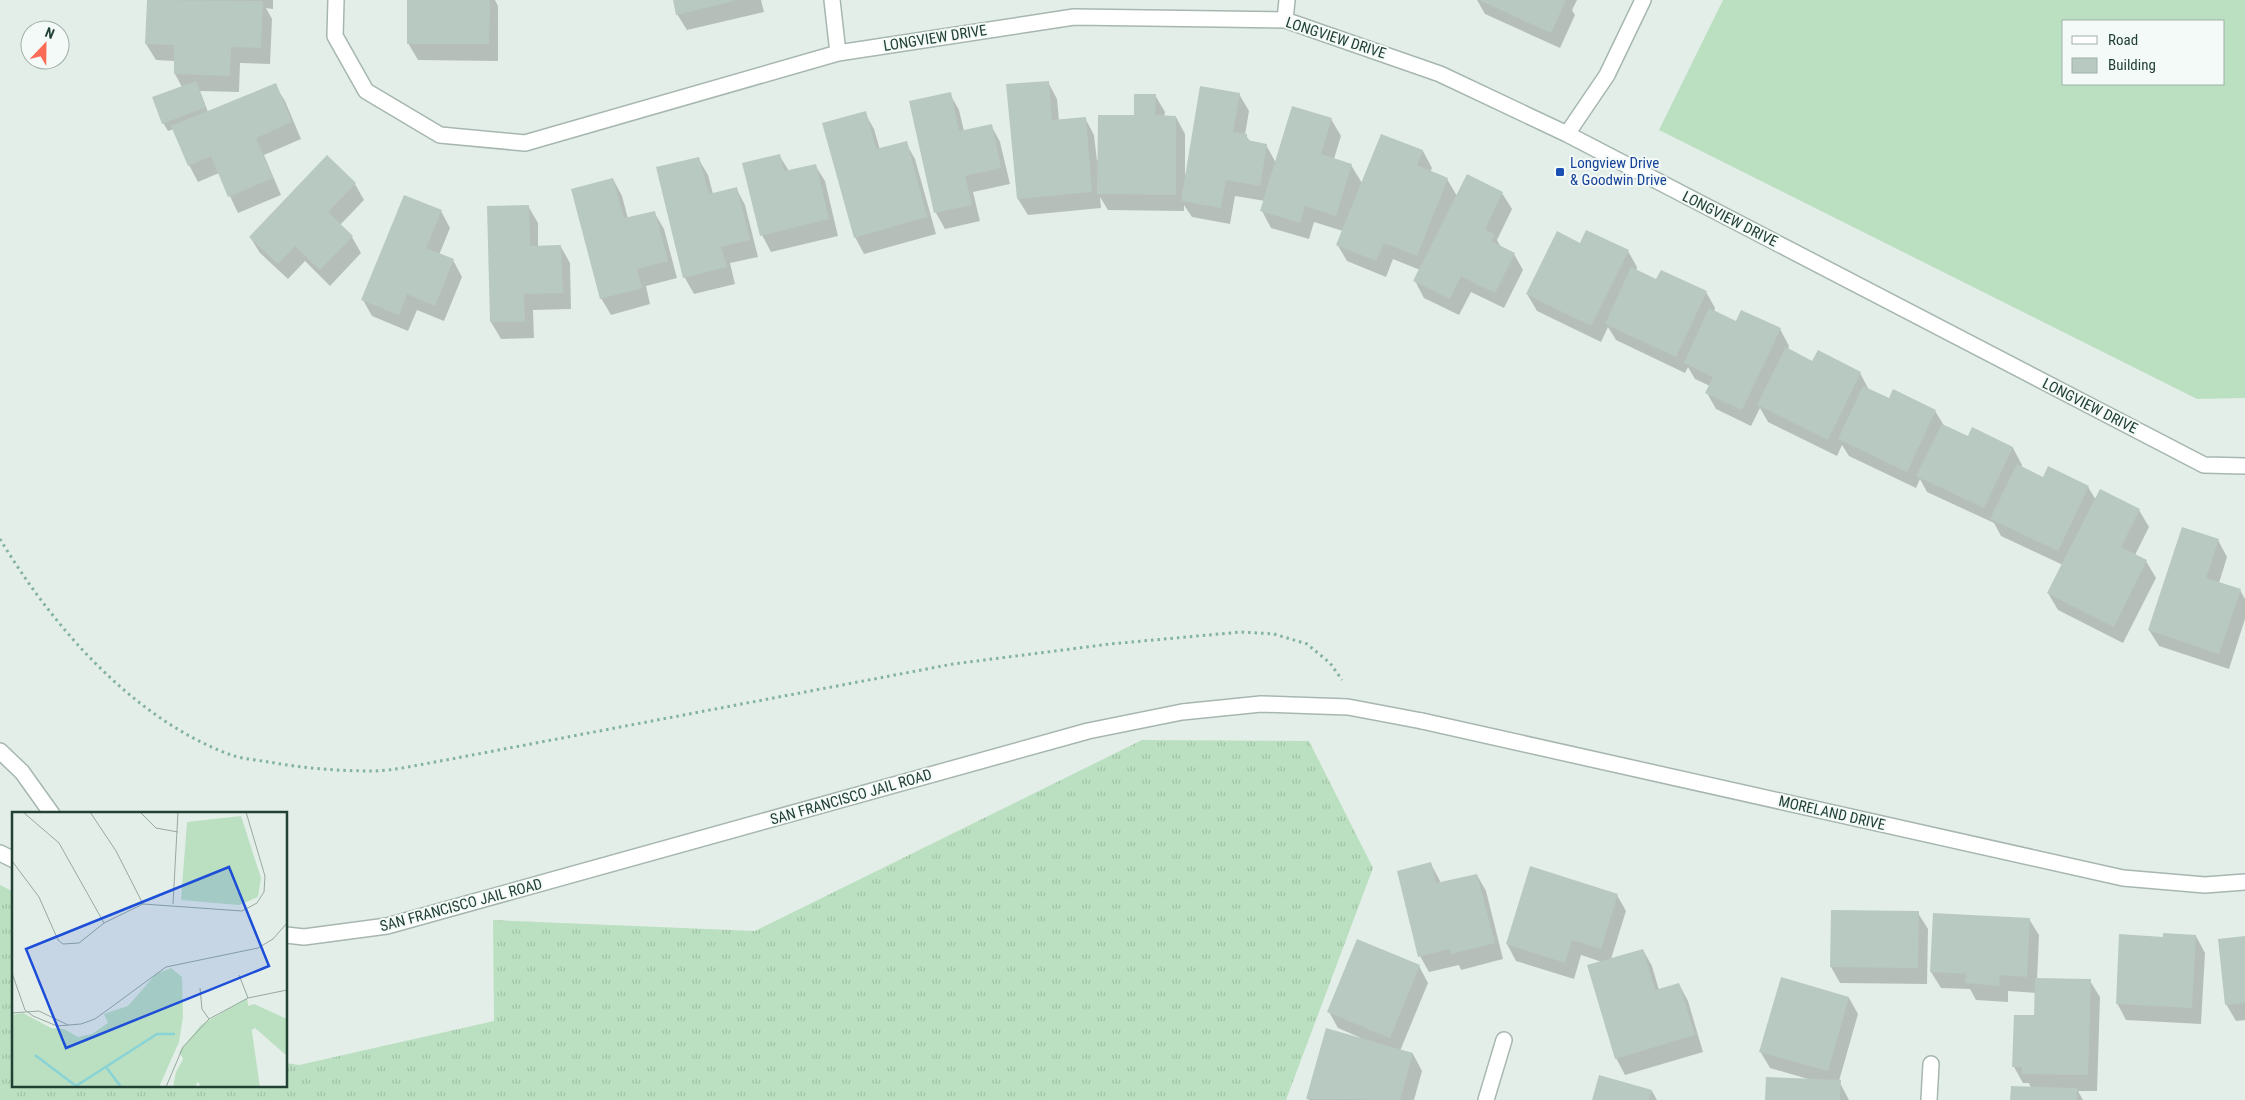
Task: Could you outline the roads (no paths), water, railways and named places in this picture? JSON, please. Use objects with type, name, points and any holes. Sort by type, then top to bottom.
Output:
[{"type":"street","name":"LONGVIEW DRIVE","points":[[336,0],[335,36],[366,91],[440,136],[525,143],[838,53],[1074,17],[1285,20],[1440,74],[1567,134],[2204,465],[2245,466]]},
{"type":"street","points":[[832,0],[838,53]]},
{"type":"street","points":[[1285,20],[1287,0]]},
{"type":"street","points":[[1567,134],[1607,75],[1643,0]]},
{"type":"street","name":"SAN FRANCISCO JAIL ROAD","points":[[288,935],[304,937],[387,926],[1088,731],[1182,712],[1262,704],[1348,707],[1422,721]]},
{"type":"street","name":"MORELAND DRIVE","points":[[1422,721],[2123,878],[2205,885],[2245,882]]},
{"type":"street","points":[[0,751],[22,772],[51,812]]},
{"type":"street","points":[[0,853],[12,859]]},
{"type":"street","points":[[1486,1100],[1504,1040]]},
{"type":"street","points":[[1929,1100],[1931,1064]]},
{"type":"place","name":"Longview Drive & Goodwin Drive","points":[[1560,172]]}]
